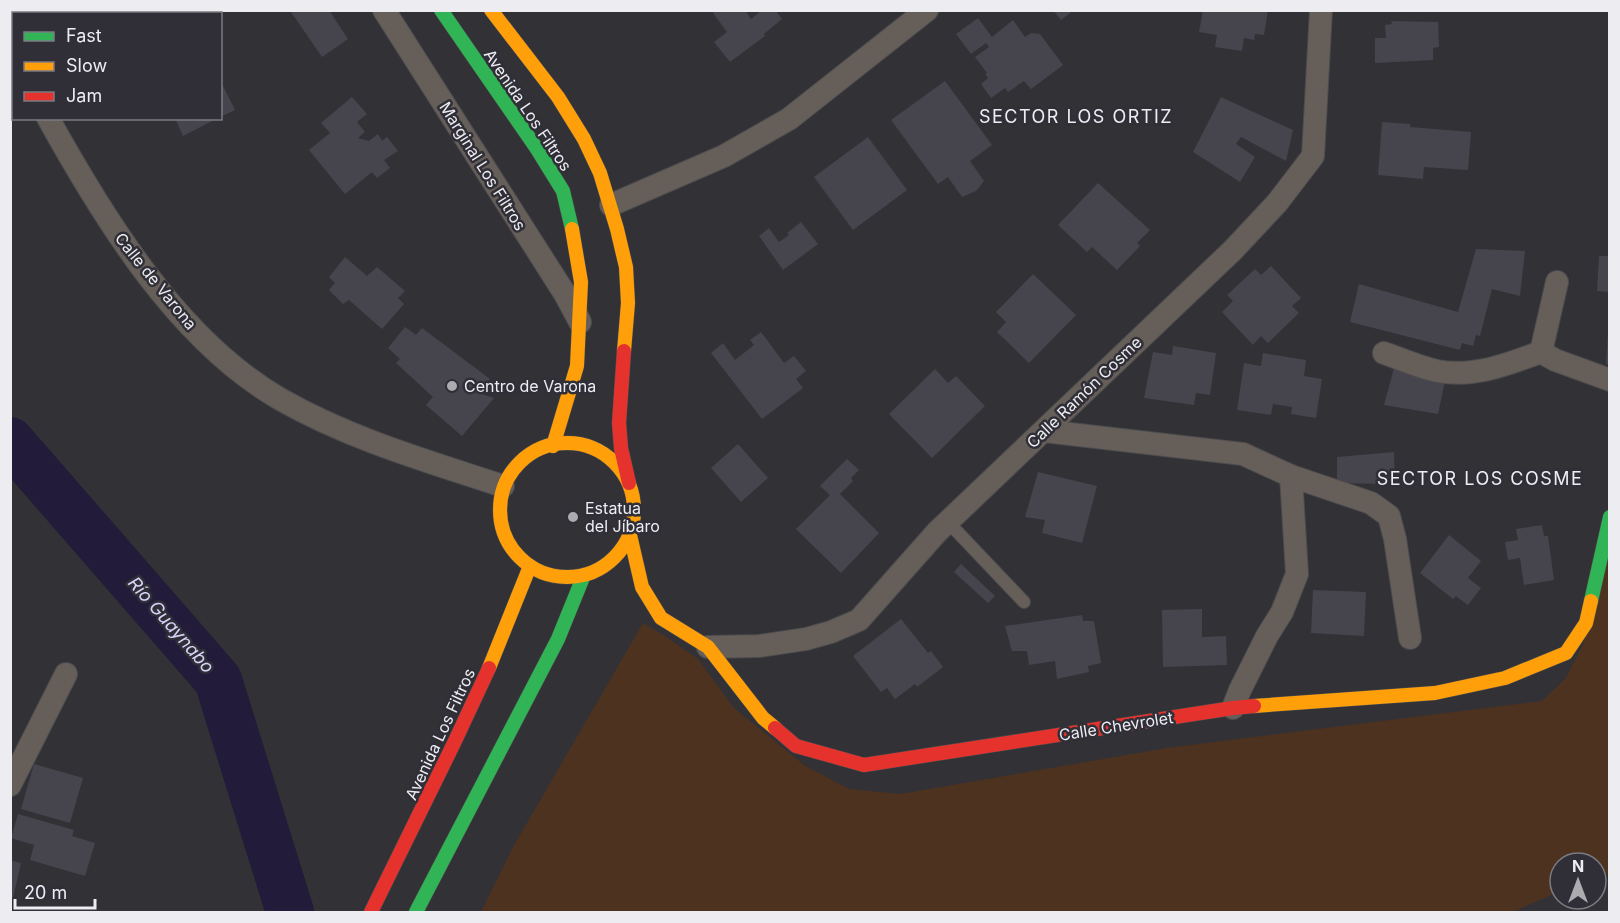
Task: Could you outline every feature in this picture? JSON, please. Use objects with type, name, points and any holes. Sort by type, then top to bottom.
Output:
[{"type":"main road","name":"Avenida Los Filtros","points":[[441,10],[537,149],[563,191],[573,233],[580,282],[580,322],[577,366],[553,446]]},
{"type":"main road","name":"Avenida Los Filtros","points":[[491,10],[531,60],[578,128],[603,177],[625,255],[628,283],[627,335],[620,395],[620,444],[629,483]]},
{"type":"main road","points":[[565,443],[591,447],[614,462],[629,483],[635,509],[630,535],[621,548],[594,572],[568,578],[542,573],[520,560],[504,538],[498,512],[503,486],[518,464],[539,449],[553,446],[565,443]]},
{"type":"main road","name":"Calle Chevrolet","points":[[630,535],[642,588],[661,618],[708,647],[763,718],[796,746],[864,765],[1233,708],[1435,693],[1505,678],[1566,653],[1586,623],[1610,517]]},
{"type":"main road","name":"Avenida Los Filtros","points":[[371,912],[422,813],[513,615],[531,566]]},
{"type":"main road","points":[[416,912],[558,639],[584,575]]},
{"type":"street","name":"Marginal Los Filtros","points":[[384,10],[565,294],[580,322]]},
{"type":"street","points":[[611,205],[723,156],[789,119],[927,10]]},
{"type":"street","name":"Calle Ramón Cosme","points":[[708,647],[759,646],[806,639],[831,632],[859,620],[948,522],[1233,250],[1277,203],[1312,156],[1321,10]]},
{"type":"street","name":"Calle de Varona","points":[[49,120],[85,184],[118,236],[188,324],[238,369],[279,398],[332,425],[375,443],[503,486]]},
{"type":"street","points":[[1541,352],[1557,282]]},
{"type":"street","points":[[1384,353],[1438,371],[1477,372],[1497,368],[1541,352],[1555,360],[1610,380]]},
{"type":"street","points":[[1044,431],[1243,454],[1291,476],[1371,503],[1389,516],[1395,539],[1410,638]]},
{"type":"street","points":[[1233,708],[1267,636],[1282,612],[1297,574],[1291,476]]},
{"type":"street","points":[[10,785],[66,674]]},
{"type":"lane","points":[[948,522],[1024,602]]},
{"type":"shaded area","points":[[1609,533],[1609,873],[1608,851],[1548,851],[1548,896],[1513,912],[481,912],[513,847],[643,623],[698,659],[734,708],[804,765],[849,789],[900,794],[1167,748],[1542,701],[1565,679],[1583,645]]},
{"type":"building","points":[[294,10],[329,10],[348,39],[322,57],[291,12]]},
{"type":"building","points":[[716,10],[745,10],[751,19],[762,10],[775,10],[782,19],[764,34],[765,36],[730,62],[714,42],[727,32],[713,13]]},
{"type":"building","points":[[1053,10],[1074,10],[1061,20]]},
{"type":"building","points":[[1203,10],[1268,10],[1264,35],[1255,34],[1254,40],[1244,38],[1242,51],[1215,47],[1217,35],[1199,32]]},
{"type":"building","points":[[978,18],[992,37],[1013,20],[1025,37],[1031,33],[1040,34],[1063,65],[1031,89],[1024,81],[1008,92],[1005,88],[991,98],[981,84],[988,78],[985,74],[987,73],[975,57],[989,47],[986,43],[971,54],[956,34]]},
{"type":"building","points":[[1391,21],[1438,22],[1439,47],[1433,48],[1433,60],[1375,63],[1375,38],[1386,38],[1385,25],[1392,24]]},
{"type":"building","points":[[945,81],[992,145],[970,161],[984,181],[976,191],[962,197],[948,177],[938,184],[891,120]]},
{"type":"building","points":[[222,84],[235,110],[222,116]]},
{"type":"building","points":[[352,97],[367,114],[357,122],[365,132],[358,138],[369,141],[378,134],[382,141],[387,137],[398,151],[384,160],[390,168],[377,178],[372,172],[345,194],[309,150],[330,133],[321,123]]},
{"type":"building","points":[[1221,97],[1293,130],[1286,161],[1241,137],[1236,144],[1255,157],[1240,182],[1193,152]]},
{"type":"building","points":[[176,120],[214,120],[183,136]]},
{"type":"building","points":[[1382,122],[1410,124],[1410,127],[1471,132],[1468,170],[1424,167],[1423,179],[1378,175]]},
{"type":"building","points":[[868,137],[907,190],[853,230],[814,177]]},
{"type":"building","points":[[1098,183],[1150,230],[1137,243],[1140,246],[1117,270],[1092,247],[1087,252],[1058,225]]},
{"type":"building","points":[[801,222],[818,244],[783,270],[759,236],[769,228],[779,242]]},
{"type":"building","points":[[1476,249],[1525,251],[1520,296],[1492,289],[1480,336],[1476,335],[1473,346],[1462,343],[1460,350],[1350,322],[1359,284],[1458,312]]},
{"type":"building","points":[[1599,256],[1610,256],[1610,292],[1597,291]]},
{"type":"building","points":[[345,257],[367,276],[377,267],[405,291],[398,298],[404,304],[382,329],[349,300],[343,304],[329,290],[335,283],[329,277]]},
{"type":"building","points":[[1271,266],[1301,298],[1292,306],[1299,313],[1268,343],[1261,336],[1253,345],[1222,312],[1233,301],[1227,295],[1255,269],[1261,275]]},
{"type":"building","points":[[1033,274],[1076,315],[1029,363],[997,332],[1006,322],[996,312]]},
{"type":"building","name":"Centro de Varona","points":[[405,327],[416,335],[422,328],[490,379],[479,393],[494,398],[462,436],[426,405],[433,397],[396,363],[400,359],[388,348]]},
{"type":"building","points":[[761,332],[784,363],[794,356],[806,371],[796,379],[803,388],[762,419],[711,353],[723,343],[735,360],[754,345],[750,340]]},
{"type":"building","points":[[1608,332],[1610,332],[1610,365],[1606,364]]},
{"type":"building","points":[[1173,346],[1216,353],[1210,395],[1196,393],[1194,405],[1144,398],[1153,352],[1172,355]]},
{"type":"building","points":[[1263,353],[1306,360],[1304,376],[1322,379],[1316,418],[1291,414],[1292,407],[1273,404],[1271,415],[1237,410],[1244,363],[1261,366]]},
{"type":"building","points":[[1394,368],[1445,381],[1438,414],[1384,405]]},
{"type":"building","points":[[935,369],[948,383],[956,376],[985,406],[932,458],[889,414]]},
{"type":"building","points":[[738,444],[768,478],[741,502],[711,468]]},
{"type":"building","points":[[1394,452],[1395,482],[1337,483],[1337,457]]},
{"type":"building","points":[[847,459],[859,470],[851,478],[853,481],[840,494],[879,533],[841,573],[796,529],[830,495],[820,486]]},
{"type":"building","points":[[1038,472],[1097,486],[1082,543],[1042,533],[1045,520],[1025,517]]},
{"type":"building","points":[[1542,525],[1544,536],[1548,536],[1554,580],[1524,585],[1520,558],[1508,560],[1505,542],[1518,540],[1516,529]]},
{"type":"building","points":[[1449,535],[1481,561],[1468,578],[1481,588],[1468,605],[1456,596],[1453,599],[1420,573]]},
{"type":"building","points":[[961,564],[995,596],[988,603],[954,572]]},
{"type":"building","points":[[1313,590],[1366,592],[1364,636],[1311,633]]},
{"type":"building","points":[[1202,609],[1202,637],[1226,636],[1227,665],[1163,667],[1162,610]]},
{"type":"building","points":[[1082,615],[1083,621],[1094,621],[1101,663],[1088,666],[1089,672],[1057,679],[1055,661],[1029,665],[1027,651],[1012,651],[1005,626]]},
{"type":"building","points":[[901,619],[928,653],[931,651],[943,667],[917,687],[915,684],[895,699],[887,688],[881,692],[853,656]]},
{"type":"building","points":[[34,764],[83,778],[70,823],[21,809]]},
{"type":"building","points":[[18,814],[74,830],[72,836],[95,843],[85,876],[30,860],[34,845],[11,838]]},
{"type":"building","points":[[10,860],[21,863],[13,898],[10,897]]},
{"type":"waterway","name":"Río Guaynabo","points":[[10,441],[218,680],[290,912]]},
{"type":"traffic: fast","points":[[441,10],[537,149],[563,191],[572,229]]},
{"type":"traffic: fast","points":[[1591,601],[1610,517]]},
{"type":"traffic: fast","points":[[416,912],[558,639],[584,575]]},
{"type":"traffic: slow","points":[[491,10],[558,97],[584,139],[600,173],[626,267],[628,303],[624,351]]},
{"type":"traffic: slow","points":[[553,446],[577,366],[581,282],[572,229]]},
{"type":"traffic: slow","points":[[567,443],[593,448],[614,463],[629,484],[634,510],[629,536],[614,557],[593,572],[567,577],[541,572],[520,557],[505,536],[500,510],[505,484],[520,463],[541,448],[567,443]]},
{"type":"traffic: slow","points":[[630,535],[642,587],[661,618],[708,647],[763,718],[775,728]]},
{"type":"traffic: slow","points":[[489,668],[530,566]]},
{"type":"traffic: slow","points":[[1254,706],[1435,693],[1505,678],[1566,653],[1586,623],[1591,601]]},
{"type":"traffic: jam","points":[[624,351],[619,423],[621,448],[629,483]]},
{"type":"traffic: jam","points":[[371,912],[489,668]]},
{"type":"traffic: jam","points":[[775,728],[796,746],[864,765],[1254,706]]},
{"type":"place","name":"Centro de Varona","points":[[452,386]]},
{"type":"place","name":"Estatua del Jíbaro","points":[[573,517]]},
{"type":"district","name":"SECTOR LOS ORTIZ","points":[[1076,117]]},
{"type":"district","name":"SECTOR LOS COSME","points":[[1480,479]]}]
